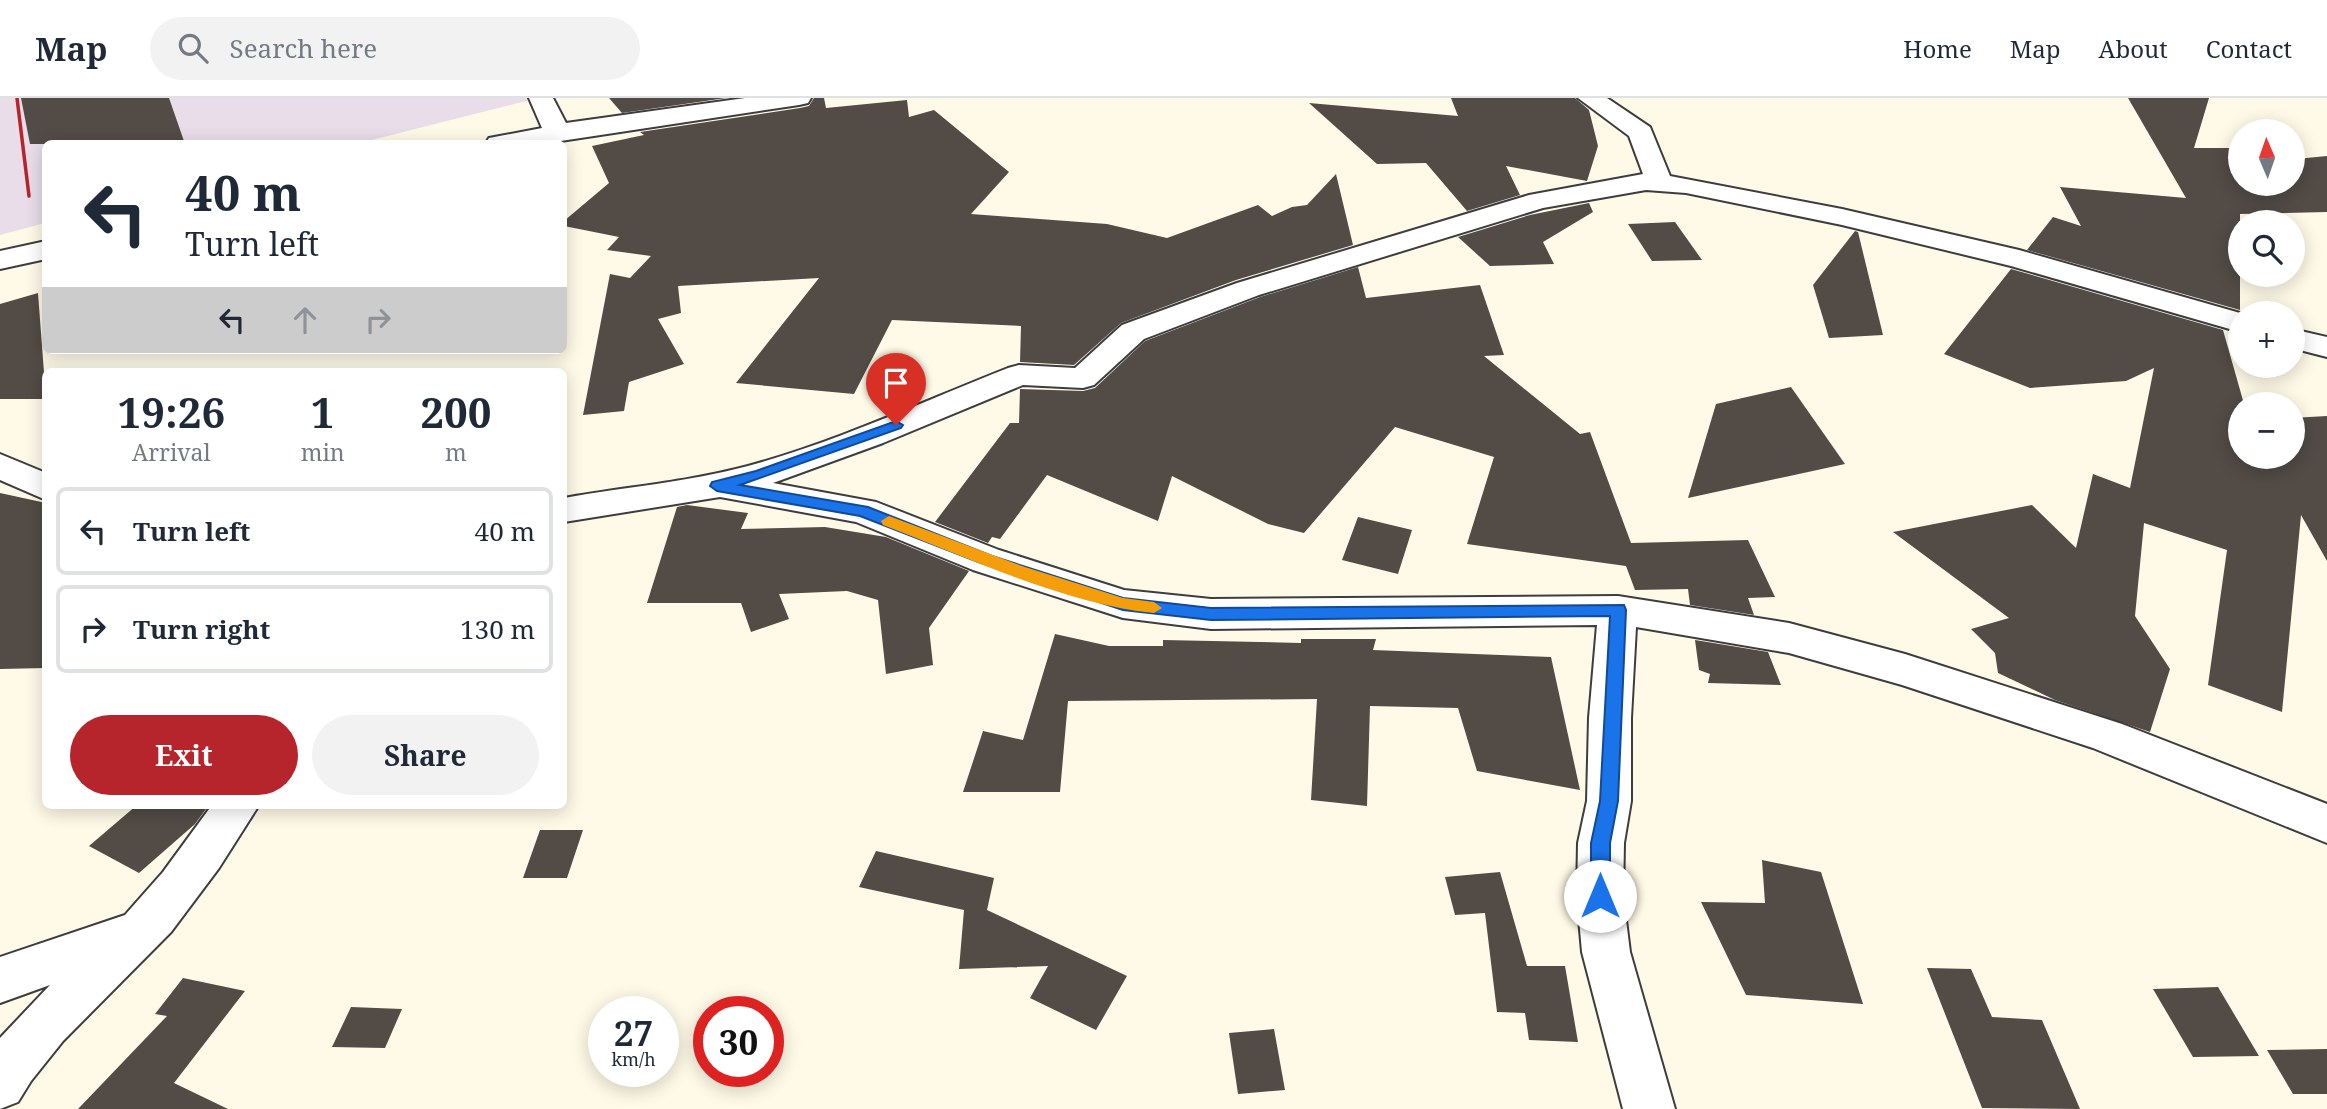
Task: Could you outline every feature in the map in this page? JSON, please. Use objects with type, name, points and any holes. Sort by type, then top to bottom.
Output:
[{"type":"street","points":[[541,98],[557,132]]},
{"type":"street","points":[[518,140],[557,132],[799,98]]},
{"type":"street","points":[[1590,98],[1641,132],[1659,183]]},
{"type":"street","points":[[567,510],[717,486],[830,451],[1019,375],[1083,378],[1133,332],[1248,289],[1539,201],[1646,182],[1842,217],[2006,256],[2228,320]]},
{"type":"street","points":[[0,260],[42,251]]},
{"type":"street","points":[[2305,342],[2327,348]]},
{"type":"street","points":[[0,466],[42,486]]},
{"type":"street","points":[[717,486],[863,511],[997,564],[1123,604],[1211,614],[1618,610],[1789,638],[1905,670],[2107,736],[2327,824]]},
{"type":"street","points":[[1618,610],[1609,801],[1601,843],[1600,896],[1606,952],[1649,1109]]},
{"type":"street","points":[[0,1084],[9,1067],[66,1004],[141,932],[234,809]]},
{"type":"street","points":[[0,979],[141,932]]},
{"type":"shaded area","points":[[0,98],[538,98],[372,140],[42,140],[42,224],[0,235]]},
{"type":"building","points":[[21,98],[169,98],[184,140],[42,140],[42,144],[30,144]]},
{"type":"building","points":[[609,98],[726,98],[622,113]]},
{"type":"building","points":[[814,98],[824,98],[826,108],[907,100],[909,117],[934,110],[1009,172],[971,214],[1107,224],[1167,238],[1258,205],[1272,216],[1292,207],[1307,205],[1336,174],[1353,245],[1236,280],[1121,323],[1074,365],[1020,362],[1021,326],[892,320],[854,394],[736,383],[819,278],[678,286],[681,313],[658,319],[684,364],[629,382],[624,411],[583,415],[610,274],[630,278],[651,256],[607,250],[619,237],[567,227],[567,218],[609,183],[592,146],[644,135],[640,132],[809,106]]},
{"type":"building","points":[[1451,98],[1575,98],[1589,110],[1598,146],[1587,181],[1506,166],[1520,195],[1467,211],[1426,163],[1377,164],[1309,103],[1458,116]]},
{"type":"building","points":[[2128,98],[2209,98],[2194,148],[2228,148],[2228,196],[2305,196],[2305,158],[2327,156],[2327,212],[2228,210],[2228,287],[2240,287],[2240,301],[2228,301],[2228,307],[2027,250],[2053,217],[2081,226],[2060,187],[2186,198]]},
{"type":"building","points":[[1589,203],[1593,212],[1543,242],[1554,264],[1490,266],[1458,237],[1530,215]]},
{"type":"building","points":[[1675,222],[1702,260],[1652,261],[1628,224]]},
{"type":"building","points":[[1855,231],[1858,232],[1883,335],[1829,338],[1813,285]]},
{"type":"building","points":[[1358,267],[1366,298],[1480,285],[1504,355],[1484,356],[1580,434],[1590,432],[1631,543],[1748,540],[1775,597],[1748,598],[1754,615],[1690,605],[1688,589],[1635,590],[1626,566],[1467,544],[1494,457],[1395,427],[1304,533],[1268,524],[1172,476],[1158,521],[1047,475],[1000,539],[992,537],[988,543],[935,522],[1010,423],[1019,423],[1020,389],[1083,391],[1095,388],[1145,341],[1260,297]]},
{"type":"building","points":[[2011,269],[2223,330],[2228,348],[2228,378],[2237,378],[2241,392],[2228,392],[2228,469],[2305,469],[2305,417],[2327,416],[2327,561],[2301,515],[2282,712],[2208,685],[2227,550],[2144,523],[2135,616],[2170,669],[2150,732],[2055,700],[1998,673],[1995,653],[1971,629],[2009,618],[1893,532],[2032,505],[2076,548],[2093,474],[2130,488],[2154,368],[2126,381],[2030,388],[1944,354]]},
{"type":"building","points":[[38,293],[44,368],[42,399],[0,399],[0,304]]},
{"type":"building","points":[[1791,387],[1845,464],[1688,498],[1716,404]]},
{"type":"building","points":[[0,493],[42,502],[42,668],[0,669]]},
{"type":"building","points":[[687,505],[748,513],[741,529],[825,527],[886,537],[969,571],[929,628],[933,665],[886,674],[878,600],[847,591],[779,594],[789,619],[751,632],[741,603],[647,603],[677,507]]},
{"type":"building","points":[[1358,517],[1412,530],[1398,574],[1342,560]]},
{"type":"building","points":[[1055,634],[1109,646],[1163,646],[1163,640],[1301,643],[1301,639],[1376,639],[1373,650],[1551,657],[1580,790],[1477,771],[1458,708],[1370,706],[1367,806],[1311,800],[1317,699],[1068,701],[1060,792],[963,792],[983,731],[1023,740]]},
{"type":"building","points":[[1695,640],[1768,652],[1781,685],[1708,683],[1710,674],[1699,670]]},
{"type":"building","points":[[132,809],[206,809],[195,824],[139,873],[89,846]]},
{"type":"building","points":[[540,830],[583,830],[567,878],[523,878]]},
{"type":"building","points":[[876,851],[994,878],[987,910],[1127,976],[1096,1030],[1030,998],[1048,966],[959,969],[964,910],[859,887]]},
{"type":"building","points":[[1762,860],[1821,872],[1863,1004],[1746,995],[1701,902],[1765,903]]},
{"type":"building","points":[[1500,872],[1527,966],[1565,966],[1578,1042],[1529,1040],[1525,1013],[1497,1012],[1485,913],[1455,915],[1445,877]]},
{"type":"building","points":[[1927,968],[1971,969],[1992,1017],[2042,1020],[2080,1109],[1982,1108]]},
{"type":"building","points":[[183,978],[245,991],[174,1083],[228,1109],[78,1109],[167,1016],[155,1014]]},
{"type":"building","points":[[2218,987],[2259,1056],[2193,1057],[2153,989]]},
{"type":"building","points":[[351,1007],[402,1009],[385,1048],[332,1047]]},
{"type":"building","points":[[1274,1029],[1285,1090],[1238,1094],[1229,1033]]},
{"type":"building","points":[[2327,1049],[2327,1094],[2293,1094],[2267,1050]]},
{"type":"railway","points":[[17,98],[29,196]]},
{"type":"slow traffic","points":[[889,521],[1019,571],[1123,604],[1154,608]]},
{"type":"route","points":[[896,425],[760,475],[717,486],[863,511],[1019,571],[1123,604],[1211,614],[1618,610],[1610,718],[1609,801],[1601,843],[1600,896]]}]
